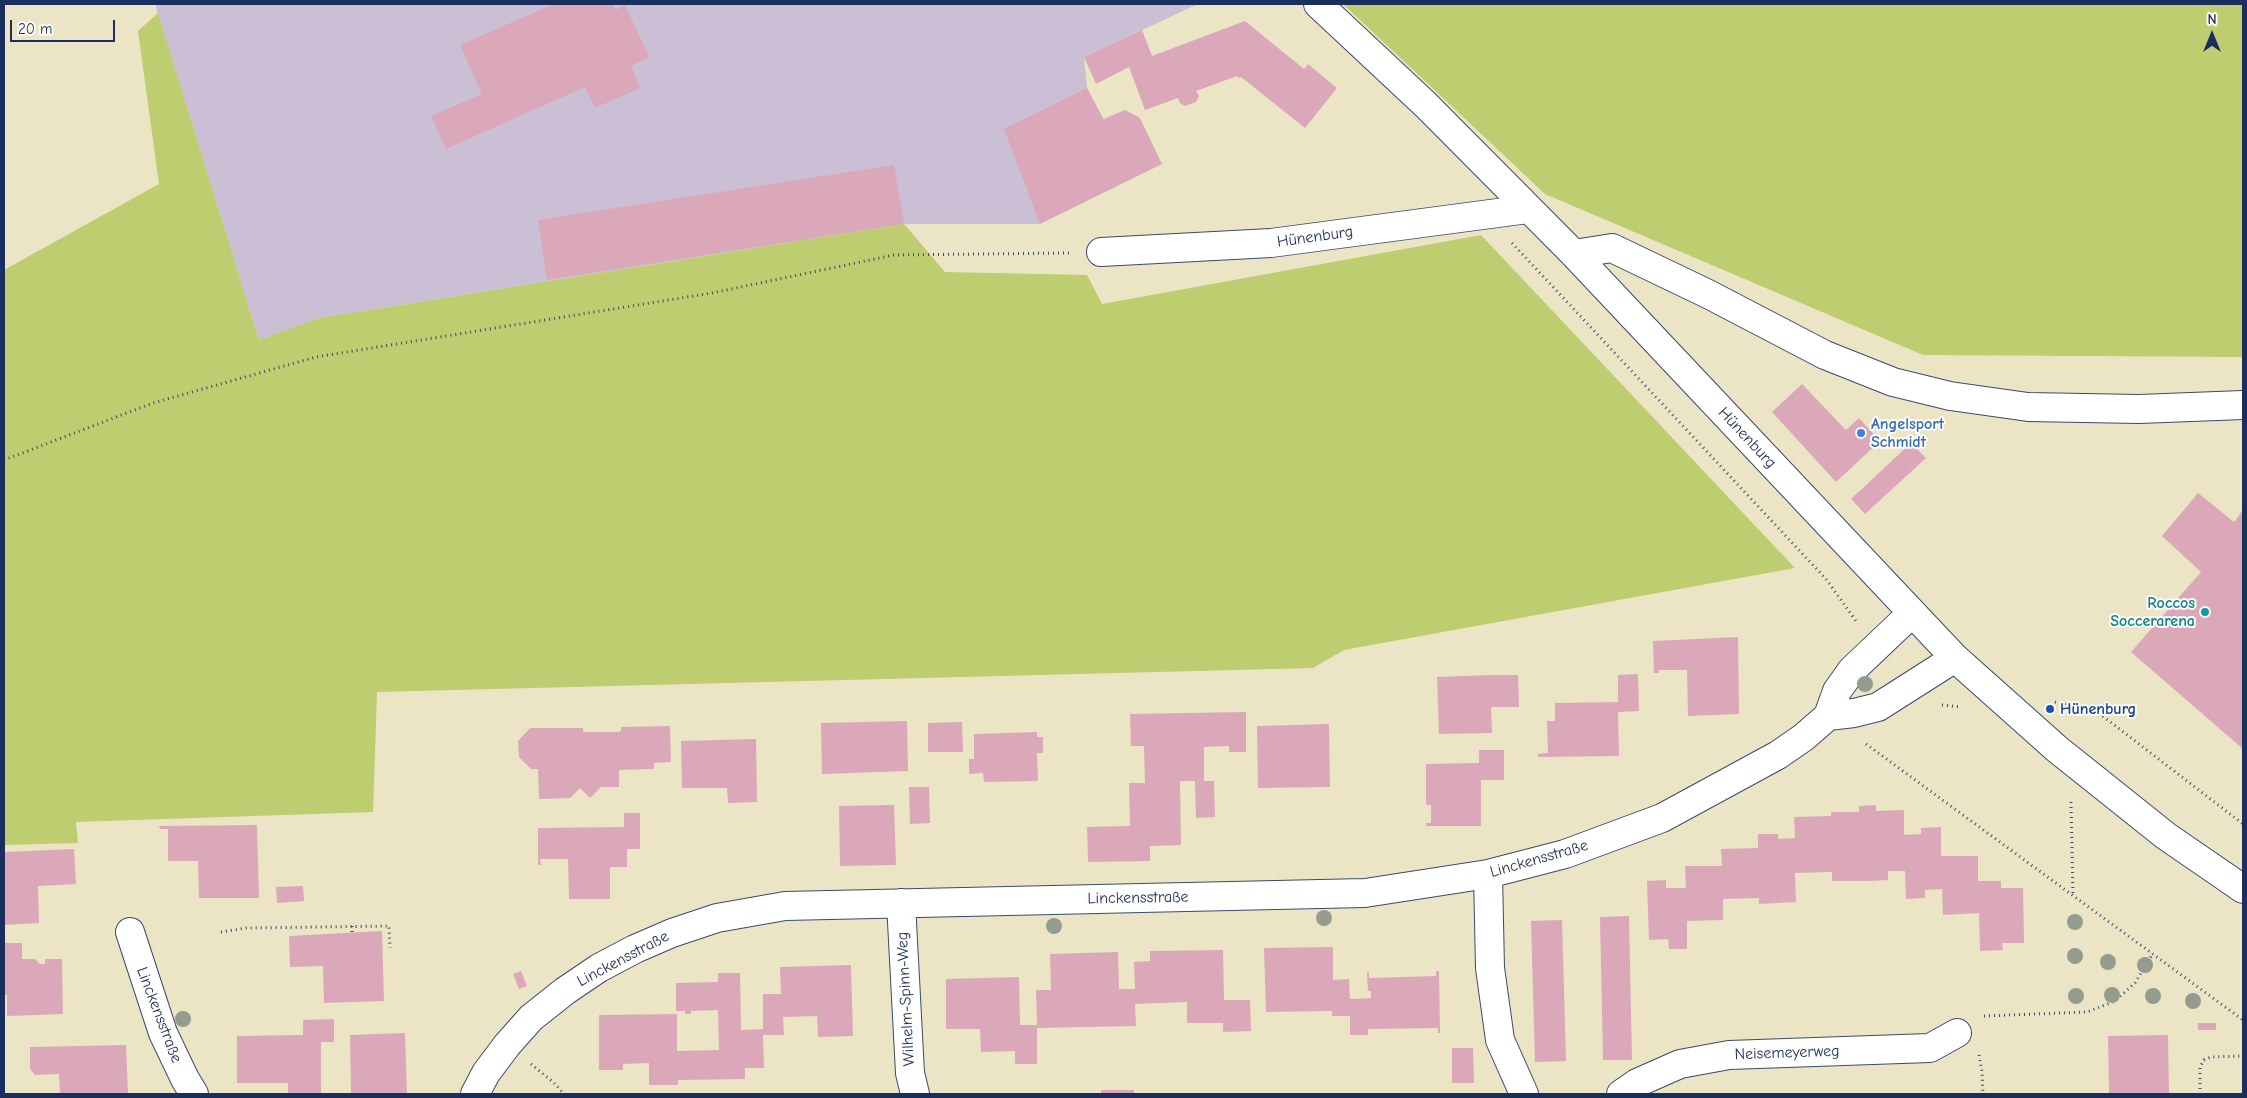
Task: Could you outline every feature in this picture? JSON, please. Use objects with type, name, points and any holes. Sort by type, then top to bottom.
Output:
[{"type":"street","name":"Hünenburg","points":[[1318,4],[1426,105],[1574,254],[1955,658],[2057,749],[2166,836],[2243,889]]},
{"type":"street","name":"Hünenburg","points":[[1101,252],[1271,243],[1528,209]]},
{"type":"street","points":[[1574,254],[1612,248],[1700,290],[1825,355],[1893,382],[1950,396],[2028,407],[2139,409],[2243,405]]},
{"type":"street","name":"Linckensstraße","points":[[475,1094],[486,1074],[507,1045],[531,1018],[565,991],[599,968],[672,933],[717,918],[785,906],[1365,893],[1488,874],[1564,854],[1662,818],[1778,755],[1804,737],[1828,716],[1837,691],[1852,670],[1912,613]]},
{"type":"street","points":[[1828,716],[1854,713],[1878,707],[1955,658]]},
{"type":"street","points":[[1488,874],[1490,968],[1500,1040],[1524,1094]]},
{"type":"street","name":"Wilhelm-Spinn-Weg","points":[[901,903],[910,1073],[915,1094]]},
{"type":"street","name":"Linckensstraße","points":[[130,932],[163,1033],[194,1094]]},
{"type":"street","name":"Neisemeyerweg","points":[[1621,1094],[1636,1083],[1680,1064],[1721,1056],[1930,1048],[1957,1033]]},
{"type":"path","points":[[1486,214],[1553,289],[1826,579],[1876,647]]},
{"type":"path","points":[[4,460],[153,403],[316,357],[712,293],[894,255],[1101,252]]},
{"type":"path","points":[[2050,698],[2058,703],[2100,714],[2243,824]]},
{"type":"path","points":[[1828,716],[2243,1020]]},
{"type":"path","points":[[2071,799],[2073,897]]},
{"type":"path","points":[[352,926],[352,932]]},
{"type":"path","points":[[221,932],[246,928],[389,926],[390,948]]},
{"type":"path","points":[[1957,1033],[1979,1016],[2087,1012],[2115,1001],[2135,983],[2153,955]]},
{"type":"path","points":[[507,1045],[554,1083],[564,1094]]},
{"type":"path","points":[[2200,1094],[2200,1066],[2204,1060],[2211,1057],[2243,1056]]},
{"type":"shaded area","points":[[155,4],[1198,4],[1084,57],[1087,88],[1103,119],[1125,110],[1140,118],[1040,224],[904,224],[319,318],[259,340]]},
{"type":"green space","points":[[1343,4],[2243,4],[2243,357],[1923,355],[1545,194]]},
{"type":"green space","points":[[158,13],[259,340],[319,318],[904,224],[945,272],[1087,275],[1102,304],[1481,235],[1795,568],[1344,650],[1313,668],[377,692],[373,812],[76,822],[78,843],[4,845],[4,270],[159,184],[138,31]]},
{"type":"building","points":[[554,4],[613,4],[616,10],[625,5],[649,57],[631,66],[640,88],[595,108],[585,87],[446,149],[431,116],[482,94],[460,45]]},
{"type":"building","points":[[1245,21],[1304,69],[1308,64],[1337,88],[1305,128],[1241,77],[1238,78],[1237,76],[1196,91],[1199,96],[1196,102],[1185,106],[1180,103],[1178,98],[1145,110],[1129,67],[1096,84],[1084,57],[1142,30],[1152,56]]},
{"type":"building","points":[[1087,88],[1104,120],[1125,110],[1140,118],[1162,164],[1040,224],[1004,129]]},
{"type":"building","points":[[894,165],[904,224],[547,280],[538,220]]},
{"type":"building","points":[[1802,384],[1846,430],[1859,418],[1880,441],[1836,482],[1772,412]]},
{"type":"building","points":[[1911,443],[1926,458],[1865,514],[1851,499]]},
{"type":"building","name":"Roccos Soccerarena","points":[[2198,493],[2234,522],[2243,510],[2243,749],[2131,652],[2201,572],[2162,536]]},
{"type":"building","points":[[1738,637],[1739,714],[1688,716],[1687,670],[1659,670],[1659,673],[1654,673],[1653,641]]},
{"type":"building","points":[[1638,674],[1639,711],[1618,712],[1619,756],[1538,757],[1538,754],[1548,753],[1547,721],[1555,721],[1555,703],[1618,702],[1618,675]]},
{"type":"building","points":[[1518,675],[1519,707],[1491,707],[1492,733],[1439,734],[1437,677]]},
{"type":"building","points":[[1246,712],[1246,752],[1229,752],[1229,746],[1204,747],[1204,781],[1214,781],[1215,817],[1196,818],[1195,781],[1180,781],[1181,845],[1150,846],[1150,861],[1088,862],[1087,827],[1130,826],[1129,783],[1145,783],[1144,746],[1131,746],[1130,714]]},
{"type":"building","points":[[907,721],[908,771],[822,774],[821,723]]},
{"type":"building","points":[[962,722],[963,752],[928,752],[928,723]]},
{"type":"building","points":[[1329,724],[1330,787],[1258,788],[1257,726]]},
{"type":"building","points":[[670,726],[671,762],[654,763],[654,769],[619,770],[619,787],[601,787],[590,798],[580,788],[570,798],[539,799],[538,769],[531,769],[519,757],[518,741],[530,728],[583,728],[583,732],[618,732],[621,731],[621,727]]},
{"type":"building","points":[[1037,732],[1037,737],[1043,737],[1043,753],[1037,753],[1038,781],[984,782],[983,773],[969,774],[969,759],[974,759],[974,734]]},
{"type":"building","points":[[756,739],[757,802],[728,803],[727,788],[682,788],[681,741]]},
{"type":"building","points":[[1479,750],[1504,750],[1504,780],[1481,780],[1481,826],[1426,826],[1426,823],[1431,823],[1431,805],[1426,805],[1426,764],[1479,763]]},
{"type":"building","points":[[909,787],[929,787],[930,823],[910,824]]},
{"type":"building","points":[[894,805],[896,865],[840,866],[839,806]]},
{"type":"building","points":[[1876,805],[1876,811],[1904,810],[1904,835],[1921,834],[1921,828],[1941,827],[1941,856],[1978,856],[1978,881],[2001,881],[2001,888],[2023,888],[2024,943],[2002,943],[2003,950],[1980,951],[1979,913],[1943,915],[1942,889],[1925,890],[1925,898],[1906,899],[1905,871],[1888,871],[1888,880],[1869,881],[1832,881],[1832,872],[1795,873],[1796,902],[1759,904],[1759,898],[1723,899],[1723,920],[1687,921],[1687,949],[1669,949],[1668,939],[1649,940],[1647,881],[1666,880],[1666,888],[1686,888],[1685,866],[1722,866],[1721,849],[1758,848],[1758,834],[1778,834],[1778,839],[1795,838],[1794,817],[1831,816],[1831,812],[1859,812],[1859,806]]},
{"type":"building","points":[[624,813],[640,813],[640,849],[627,849],[627,867],[610,867],[610,899],[569,899],[568,859],[540,859],[541,865],[538,865],[538,828],[624,827]]},
{"type":"building","points":[[257,825],[259,898],[199,898],[198,861],[168,861],[168,829],[160,829],[159,826]]},
{"type":"building","points":[[74,849],[76,884],[38,886],[39,923],[4,925],[4,852]]},
{"type":"building","points":[[303,886],[304,901],[277,903],[276,887]]},
{"type":"building","points":[[1629,916],[1632,1060],[1603,1060],[1600,917]]},
{"type":"building","points":[[1562,920],[1566,1061],[1535,1062],[1531,921]]},
{"type":"building","points":[[382,931],[384,1001],[324,1003],[323,966],[290,967],[289,936]]},
{"type":"building","points":[[4,943],[22,943],[22,959],[35,959],[40,964],[45,964],[45,959],[62,959],[63,1014],[7,1016],[7,995],[4,995]]},
{"type":"building","points":[[1333,947],[1333,980],[1349,979],[1350,999],[1371,998],[1371,991],[1368,991],[1367,972],[1369,972],[1369,978],[1436,976],[1436,971],[1439,971],[1440,1033],[1438,1033],[1438,1028],[1368,1029],[1368,1035],[1350,1035],[1350,1016],[1332,1016],[1332,1011],[1266,1012],[1264,948]]},
{"type":"building","points":[[1223,950],[1224,1000],[1250,1000],[1251,1031],[1223,1032],[1223,1023],[1187,1023],[1187,1002],[1135,1004],[1136,1026],[1037,1028],[1037,1064],[1015,1064],[1015,1051],[981,1052],[980,1029],[946,1029],[946,979],[1019,977],[1020,1025],[1037,1025],[1036,990],[1051,990],[1050,954],[1118,952],[1119,989],[1135,989],[1134,962],[1150,961],[1150,951]]},
{"type":"building","points":[[851,965],[853,1036],[818,1037],[817,1016],[783,1017],[784,1035],[763,1035],[764,1068],[745,1068],[745,1079],[678,1080],[678,1085],[649,1085],[649,1063],[623,1064],[623,1070],[599,1070],[599,1015],[677,1014],[677,1051],[719,1050],[718,1010],[691,1011],[691,1014],[685,1014],[685,1011],[676,1011],[676,983],[718,982],[718,973],[740,973],[741,1030],[763,1029],[763,994],[781,994],[780,967]]},
{"type":"building","points":[[521,971],[527,986],[519,989],[513,974]]},
{"type":"building","points":[[334,1019],[334,1042],[321,1042],[321,1094],[288,1094],[288,1083],[237,1083],[237,1036],[303,1035],[303,1020]]},
{"type":"building","points":[[2198,1023],[2216,1023],[2216,1030],[2198,1030]]},
{"type":"building","points":[[405,1033],[407,1094],[351,1094],[350,1035]]},
{"type":"building","points":[[2168,1035],[2169,1094],[2109,1094],[2108,1036]]},
{"type":"building","points":[[126,1045],[128,1094],[60,1094],[59,1074],[35,1075],[30,1069],[30,1047]]},
{"type":"building","points":[[1452,1048],[1473,1048],[1474,1083],[1452,1083]]},
{"type":"building","points":[[1101,1090],[1134,1090],[1134,1094],[1101,1094]]},
{"type":"place","name":"Angelsport Schmidt","points":[[1861,433]]},
{"type":"place","name":"Roccos Soccerarena","points":[[2205,612]]},
{"type":"place","name":"Hünenburg","points":[[2050,709]]}]
